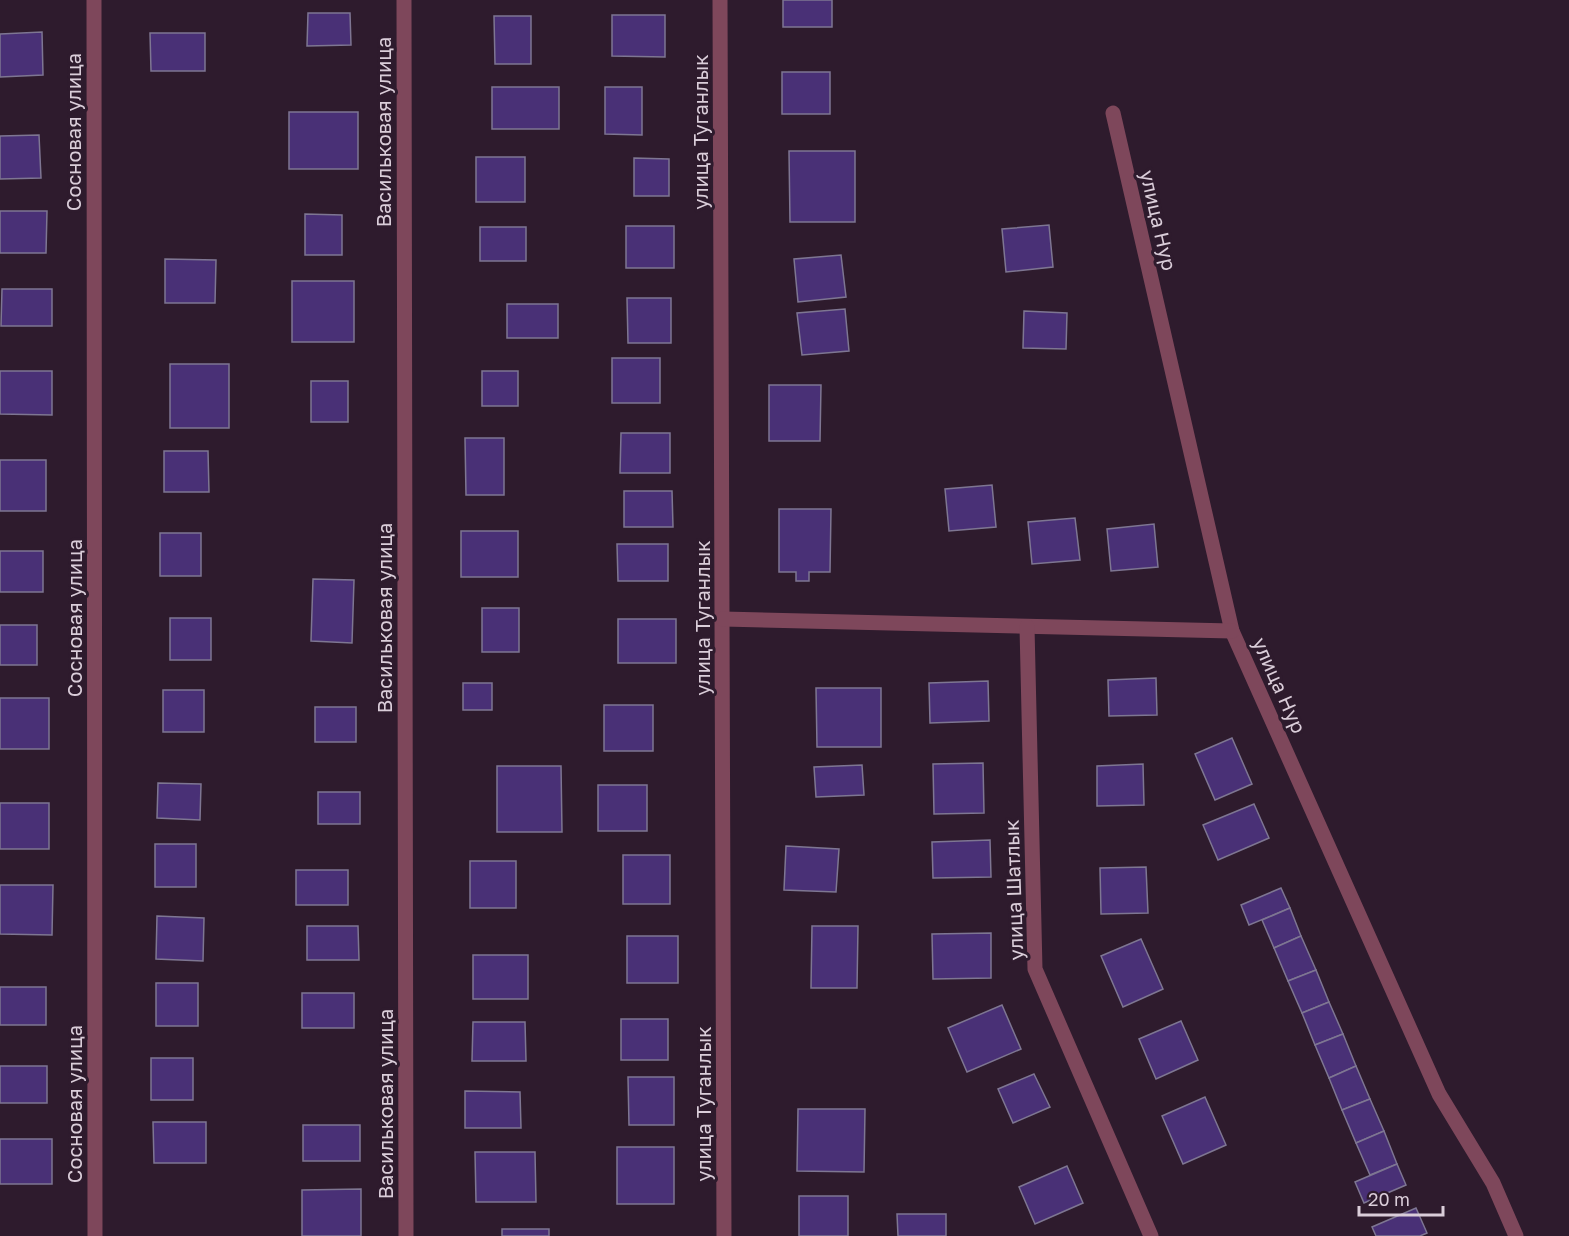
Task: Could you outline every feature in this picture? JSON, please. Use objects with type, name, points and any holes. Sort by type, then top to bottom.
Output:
[{"type":"street","name":"Сосновая улица","points":[[94,0],[95,1236]]},
{"type":"street","name":"Васильковая улица","points":[[404,0],[406,1236]]},
{"type":"street","name":"улица Туганлык","points":[[720,0],[724,1236]]},
{"type":"street","name":"улица Нур","points":[[1113,113],[1232,630],[1439,1094],[1493,1183],[1516,1236]]},
{"type":"street","points":[[723,619],[1232,630]]},
{"type":"street","name":"улица Шатлык","points":[[1027,627],[1035,969],[1151,1236]]},
{"type":"building","points":[[783,0],[832,0],[832,27],[783,27]]},
{"type":"building","points":[[308,13],[350,13],[351,45],[307,46]]},
{"type":"building","points":[[612,15],[665,15],[665,57],[612,56]]},
{"type":"building","points":[[494,16],[531,16],[531,64],[495,64]]},
{"type":"building","points":[[42,32],[43,75],[0,77],[0,34]]},
{"type":"building","points":[[150,33],[205,33],[205,71],[151,71]]},
{"type":"building","points":[[782,72],[830,72],[830,114],[782,114]]},
{"type":"building","points":[[492,87],[559,87],[559,129],[492,129]]},
{"type":"building","points":[[605,87],[642,87],[642,135],[605,134]]},
{"type":"building","points":[[289,112],[358,112],[358,169],[289,169]]},
{"type":"building","points":[[39,135],[41,178],[0,179],[0,136]]},
{"type":"building","points":[[789,151],[855,151],[855,222],[790,222]]},
{"type":"building","points":[[476,157],[525,157],[525,202],[476,202]]},
{"type":"building","points":[[634,158],[669,159],[669,196],[634,196]]},
{"type":"building","points":[[0,211],[47,211],[46,253],[0,253]]},
{"type":"building","points":[[305,214],[342,215],[342,255],[305,255]]},
{"type":"building","points":[[1049,225],[1053,267],[1006,272],[1002,229]]},
{"type":"building","points":[[626,226],[674,226],[674,268],[626,268]]},
{"type":"building","points":[[480,227],[526,227],[526,261],[480,261]]},
{"type":"building","points":[[841,255],[846,297],[798,302],[794,259]]},
{"type":"building","points":[[165,259],[216,260],[215,303],[165,303]]},
{"type":"building","points":[[292,281],[354,281],[354,342],[292,342]]},
{"type":"building","points":[[2,289],[52,289],[52,326],[1,326]]},
{"type":"building","points":[[627,298],[671,298],[671,343],[628,343]]},
{"type":"building","points":[[507,304],[558,304],[558,338],[507,338]]},
{"type":"building","points":[[845,309],[849,351],[802,355],[797,313]]},
{"type":"building","points":[[1024,311],[1067,313],[1066,349],[1023,348]]},
{"type":"building","points":[[612,358],[660,358],[660,403],[612,403]]},
{"type":"building","points":[[170,364],[229,364],[229,428],[170,428]]},
{"type":"building","points":[[0,371],[52,371],[52,415],[0,414]]},
{"type":"building","points":[[482,371],[518,371],[518,406],[482,406]]},
{"type":"building","points":[[311,381],[348,381],[348,422],[311,422]]},
{"type":"building","points":[[769,385],[821,385],[820,441],[769,441]]},
{"type":"building","points":[[621,433],[670,433],[670,473],[620,473]]},
{"type":"building","points":[[465,438],[504,438],[504,495],[466,495]]},
{"type":"building","points":[[164,451],[208,451],[209,492],[164,492]]},
{"type":"building","points":[[0,460],[46,460],[46,511],[0,511]]},
{"type":"building","points":[[992,485],[996,527],[949,531],[945,489]]},
{"type":"building","points":[[624,491],[672,491],[673,527],[624,527]]},
{"type":"building","points":[[779,509],[831,509],[830,572],[809,572],[809,581],[796,581],[796,572],[779,572]]},
{"type":"building","points":[[1075,518],[1080,560],[1032,564],[1028,522]]},
{"type":"building","points":[[1154,524],[1158,567],[1111,571],[1107,529]]},
{"type":"building","points":[[461,531],[518,531],[518,577],[461,577]]},
{"type":"building","points":[[160,533],[201,533],[201,576],[160,576]]},
{"type":"building","points":[[617,544],[668,544],[668,581],[618,581]]},
{"type":"building","points":[[0,551],[43,551],[43,592],[0,592]]},
{"type":"building","points":[[313,579],[354,580],[352,643],[311,641]]},
{"type":"building","points":[[482,608],[519,608],[519,652],[482,652]]},
{"type":"building","points":[[170,618],[211,618],[211,660],[170,660]]},
{"type":"building","points":[[618,619],[676,619],[676,663],[618,663]]},
{"type":"building","points":[[0,625],[37,625],[37,665],[0,665]]},
{"type":"building","points":[[1156,678],[1157,715],[1109,716],[1108,680]]},
{"type":"building","points":[[988,681],[989,721],[930,723],[929,683]]},
{"type":"building","points":[[463,683],[492,683],[492,710],[463,710]]},
{"type":"building","points":[[816,688],[881,688],[881,747],[817,747]]},
{"type":"building","points":[[163,690],[204,690],[204,732],[163,732]]},
{"type":"building","points":[[0,698],[49,698],[49,749],[0,749]]},
{"type":"building","points":[[604,705],[653,705],[653,751],[604,751]]},
{"type":"building","points":[[315,707],[356,707],[356,742],[315,742]]},
{"type":"building","points":[[1232,738],[1252,784],[1215,800],[1195,754]]},
{"type":"building","points":[[983,763],[984,813],[934,814],[933,764]]},
{"type":"building","points":[[1143,764],[1144,805],[1097,806],[1097,766]]},
{"type":"building","points":[[862,765],[864,795],[816,797],[814,767]]},
{"type":"building","points":[[497,766],[561,766],[562,832],[497,832]]},
{"type":"building","points":[[158,783],[201,784],[200,820],[157,818]]},
{"type":"building","points":[[598,785],[647,785],[647,831],[598,831]]},
{"type":"building","points":[[318,792],[360,792],[360,824],[318,824]]},
{"type":"building","points":[[0,803],[49,803],[49,849],[0,849]]},
{"type":"building","points":[[1254,804],[1269,838],[1218,860],[1203,825]]},
{"type":"building","points":[[990,840],[991,877],[933,878],[932,842]]},
{"type":"building","points":[[155,844],[196,844],[196,887],[155,887]]},
{"type":"building","points":[[786,846],[839,849],[836,892],[784,890]]},
{"type":"building","points":[[623,855],[670,855],[670,904],[623,904]]},
{"type":"building","points":[[470,861],[516,861],[516,908],[470,908]]},
{"type":"building","points":[[1146,867],[1148,913],[1101,914],[1100,868]]},
{"type":"building","points":[[296,870],[348,870],[348,905],[296,905]]},
{"type":"building","points":[[0,885],[53,885],[52,935],[0,934]]},
{"type":"building","points":[[1281,888],[1290,908],[1249,925],[1241,905]]},
{"type":"building","points":[[1290,908],[1301,936],[1274,948],[1262,920]]},
{"type":"building","points":[[157,916],[204,918],[203,961],[156,959]]},
{"type":"building","points":[[307,926],[358,926],[359,960],[307,960]]},
{"type":"building","points":[[812,926],[858,926],[857,988],[811,988]]},
{"type":"building","points":[[991,933],[991,978],[933,979],[932,934]]},
{"type":"building","points":[[627,936],[678,936],[678,983],[627,983]]},
{"type":"building","points":[[1301,936],[1316,970],[1288,981],[1274,948]]},
{"type":"building","points":[[1141,939],[1163,989],[1123,1007],[1101,956]]},
{"type":"building","points":[[473,955],[528,955],[528,999],[473,999]]},
{"type":"building","points":[[1316,970],[1329,1002],[1302,1013],[1288,981]]},
{"type":"building","points":[[156,983],[198,983],[198,1026],[156,1026]]},
{"type":"building","points":[[0,987],[46,987],[46,1025],[0,1025]]},
{"type":"building","points":[[302,993],[354,993],[354,1028],[302,1028]]},
{"type":"building","points":[[1329,1002],[1343,1034],[1315,1045],[1302,1013]]},
{"type":"building","points":[[1002,1005],[1021,1049],[967,1072],[948,1028]]},
{"type":"building","points":[[621,1019],[668,1019],[668,1060],[621,1060]]},
{"type":"building","points":[[1181,1021],[1198,1060],[1156,1079],[1139,1039]]},
{"type":"building","points":[[473,1022],[525,1022],[526,1061],[472,1061]]},
{"type":"building","points":[[1343,1034],[1356,1066],[1329,1078],[1315,1045]]},
{"type":"building","points":[[151,1058],[193,1058],[193,1100],[151,1100]]},
{"type":"building","points":[[0,1066],[47,1066],[47,1103],[0,1103]]},
{"type":"building","points":[[1356,1066],[1370,1099],[1342,1110],[1329,1078]]},
{"type":"building","points":[[1034,1074],[1050,1107],[1013,1123],[998,1089]]},
{"type":"building","points":[[628,1077],[674,1077],[674,1125],[629,1125]]},
{"type":"building","points":[[465,1091],[520,1092],[521,1128],[465,1128]]},
{"type":"building","points":[[1205,1097],[1226,1145],[1183,1164],[1162,1116]]},
{"type":"building","points":[[1370,1099],[1384,1131],[1356,1143],[1342,1110]]},
{"type":"building","points":[[798,1109],[865,1109],[864,1172],[797,1171]]},
{"type":"building","points":[[153,1122],[206,1122],[206,1163],[154,1163]]},
{"type":"building","points":[[303,1125],[360,1125],[360,1161],[303,1161]]},
{"type":"building","points":[[1384,1131],[1397,1164],[1370,1175],[1356,1143]]},
{"type":"building","points":[[0,1139],[52,1139],[52,1184],[0,1184]]},
{"type":"building","points":[[617,1147],[674,1147],[674,1204],[617,1204]]},
{"type":"building","points":[[475,1152],[535,1152],[536,1202],[476,1202]]},
{"type":"building","points":[[1397,1164],[1406,1185],[1364,1203],[1355,1182]]},
{"type":"building","points":[[1067,1166],[1083,1203],[1035,1224],[1019,1187]]},
{"type":"building","points":[[361,1189],[361,1236],[302,1236],[302,1190]]},
{"type":"building","points":[[799,1196],[848,1196],[848,1236],[799,1236]]},
{"type":"building","points":[[1416,1208],[1427,1233],[1420,1236],[1376,1236],[1372,1227]]},
{"type":"building","points":[[897,1214],[946,1214],[946,1236],[898,1236]]},
{"type":"building","points":[[502,1229],[549,1229],[549,1236],[502,1236]]}]
